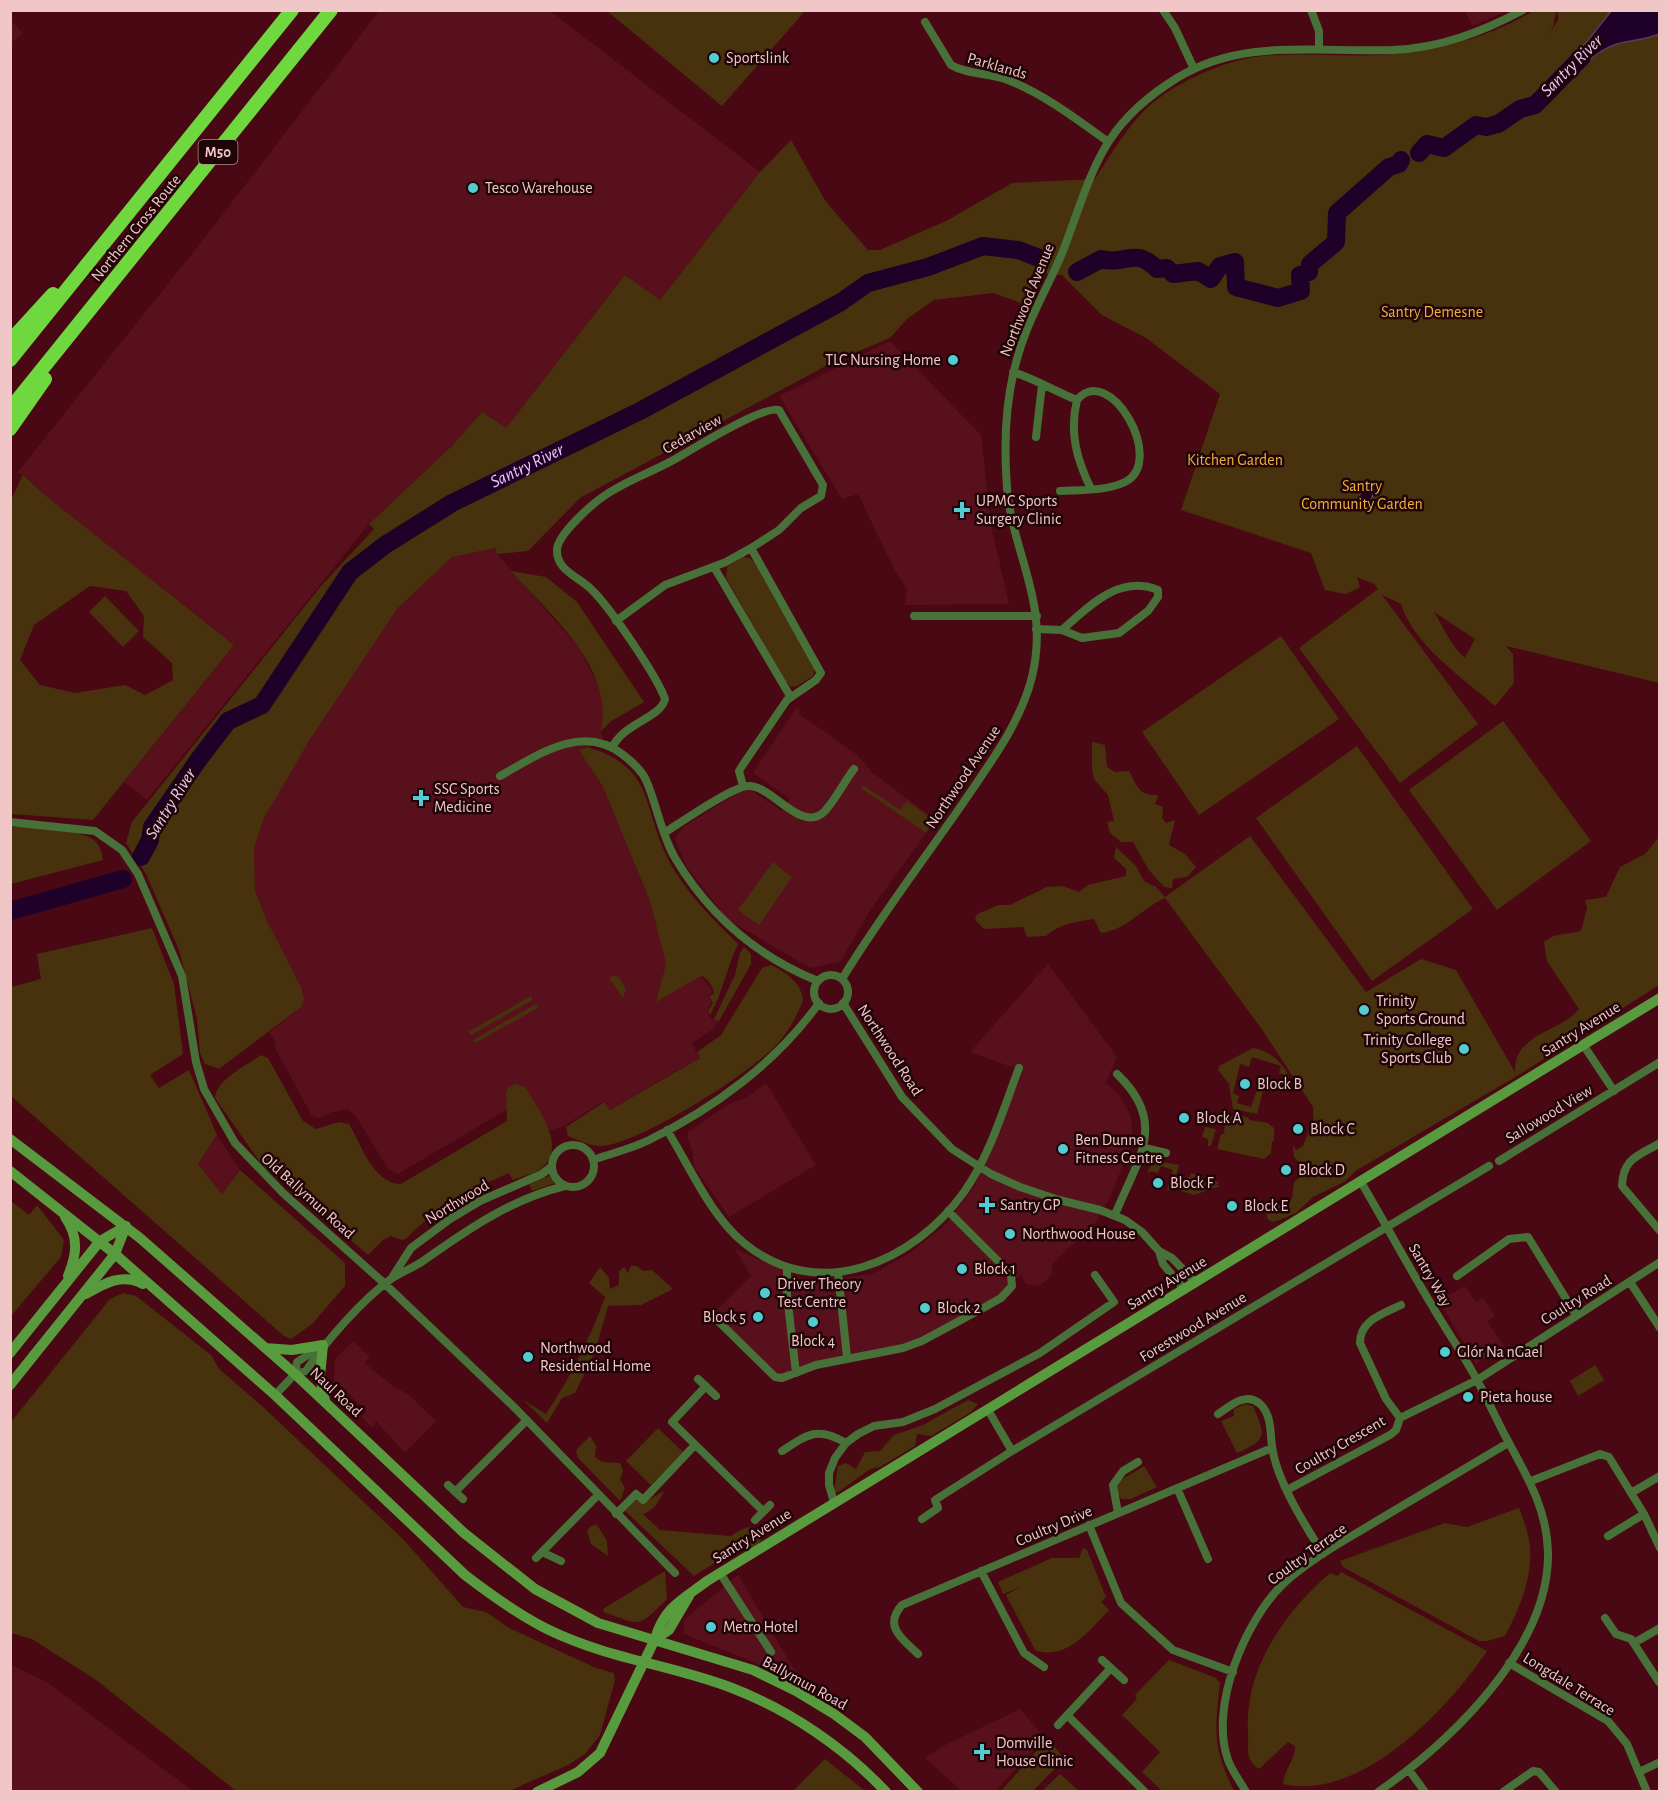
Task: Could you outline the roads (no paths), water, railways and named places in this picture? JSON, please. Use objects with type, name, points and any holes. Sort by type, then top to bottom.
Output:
[{"type":"highway","name":"Northern Cross Route","points":[[10,360],[292,10]]},
{"type":"highway","name":"Northern Cross Route","points":[[10,409],[331,10]]},
{"type":"highway","points":[[10,341],[155,178]]},
{"type":"highway","points":[[10,429],[104,293]]},
{"type":"main road","name":"Santry Avenue","points":[[537,1791],[578,1772],[600,1753],[655,1639],[669,1630],[690,1594],[834,1502],[1185,1290],[1659,998]]},
{"type":"main road","name":"Naul Road","points":[[10,1139],[126,1226],[325,1401],[464,1533],[535,1589],[598,1623],[655,1639]]},
{"type":"main road","points":[[10,1171],[115,1254],[275,1395],[431,1544],[500,1601],[549,1630],[603,1652],[729,1687],[764,1701],[822,1737],[886,1791]]},
{"type":"main road","points":[[59,1208],[75,1234],[76,1243],[74,1261],[63,1287]]},
{"type":"main road","points":[[10,1353],[100,1241],[126,1226]]},
{"type":"main road","points":[[10,1385],[115,1254],[126,1226]]},
{"type":"main road","points":[[80,1296],[119,1279],[135,1280],[157,1292]]},
{"type":"main road","points":[[266,1348],[292,1350],[323,1346],[320,1376],[325,1401]]},
{"type":"main road","name":"Ballymun Road","points":[[655,1639],[753,1670],[805,1697],[866,1737],[918,1791]]},
{"type":"street","points":[[1163,10],[1175,28],[1194,69]]},
{"type":"street","points":[[1311,10],[1319,31],[1319,49]]},
{"type":"street","name":"Northwood Avenue","points":[[842,979],[1008,735],[1022,707],[1031,678],[1036,616],[1030,579],[1008,493],[1005,433],[1013,372],[1028,327],[1062,252],[1087,183],[1107,141],[1139,107],[1164,86],[1194,69],[1244,54],[1279,49],[1394,50],[1439,44],[1478,32],[1523,10]]},
{"type":"street","name":"Parklands","points":[[925,22],[951,65],[1005,79],[1030,89],[1107,141]]},
{"type":"street","points":[[1013,372],[1033,378],[1042,385],[1077,400]]},
{"type":"street","points":[[1036,437],[1042,385]]},
{"type":"street","points":[[1060,491],[1091,489],[1124,483],[1139,469],[1141,459],[1134,427],[1114,400],[1096,389],[1090,389],[1077,400],[1073,429],[1081,471],[1091,489]]},
{"type":"street","name":"Cedarview","points":[[612,748],[619,735],[660,709],[665,699],[616,621],[589,586],[562,566],[556,551],[564,534],[595,502],[616,488],[664,466],[738,424],[775,409],[785,417],[824,488],[821,496],[801,508],[785,526],[751,548],[714,567],[665,585],[616,621]]},
{"type":"street","points":[[743,786],[739,771],[742,766],[790,696],[816,680],[821,670],[751,548]]},
{"type":"street","points":[[714,567],[790,696]]},
{"type":"street","points":[[1036,629],[1062,630],[1082,638],[1119,633],[1148,611],[1158,597],[1158,590],[1147,585],[1106,594],[1081,611],[1062,630]]},
{"type":"street","points":[[914,616],[1036,616]]},
{"type":"street","points":[[500,776],[564,743],[593,742],[612,748],[630,760],[642,773],[673,855],[696,892],[722,921],[764,953],[818,981]]},
{"type":"street","points":[[664,833],[743,786],[760,788],[798,814],[814,816],[825,810],[854,769]]},
{"type":"street","name":"Old Ballymun Road","points":[[10,822],[95,831],[105,835],[130,860],[182,976],[196,1062],[204,1089],[221,1120],[252,1164],[385,1284],[527,1420],[675,1573]]},
{"type":"street","points":[[832,975],[842,979],[848,991],[843,1003],[831,1009],[819,1004],[814,993],[818,981],[832,975]]},
{"type":"street","name":"Northwood Road","points":[[843,1003],[889,1079],[911,1108],[952,1149],[979,1167],[1036,1194],[1115,1215],[1142,1232],[1159,1251],[1172,1258],[1196,1283]]},
{"type":"street","points":[[593,1160],[632,1147],[667,1130],[755,1071],[789,1039],[819,1004]]},
{"type":"street","name":"Sallowood View","points":[[1584,1046],[1614,1091]]},
{"type":"street","name":"Sallowood View","points":[[1498,1161],[1659,1062]]},
{"type":"street","points":[[667,1130],[717,1213],[744,1244],[788,1267],[804,1272],[838,1273],[882,1261],[904,1248],[948,1211],[979,1167],[1019,1068]]},
{"type":"street","points":[[1115,1215],[1145,1148],[1146,1124],[1134,1092],[1117,1074]]},
{"type":"street","points":[[1659,1143],[1629,1162],[1623,1171],[1622,1186],[1659,1231]]},
{"type":"street","points":[[572,1145],[585,1149],[593,1160],[592,1173],[584,1184],[565,1186],[555,1178],[551,1167],[555,1155],[565,1146],[572,1145]]},
{"type":"street","points":[[1145,1148],[1166,1153]]},
{"type":"street","name":"Forestwood Avenue","points":[[922,1519],[938,1508],[935,1500],[1012,1450],[1489,1166]]},
{"type":"street","name":"Northwood","points":[[392,1278],[411,1248],[450,1219],[480,1201],[542,1174],[551,1167]]},
{"type":"street","name":"Santry Way","points":[[1361,1182],[1477,1380],[1531,1481],[1542,1512],[1548,1553],[1545,1583],[1525,1637],[1509,1664],[1458,1728],[1409,1770],[1378,1791]]},
{"type":"street","name":"Northwood","points":[[275,1395],[295,1374],[297,1362],[323,1346],[392,1278],[422,1262],[489,1216],[565,1186]]},
{"type":"street","points":[[716,1319],[775,1377],[782,1378],[848,1357],[903,1348],[922,1341],[1000,1298],[1012,1286],[1011,1275],[1007,1270],[948,1211]]},
{"type":"street","points":[[1457,1276],[1509,1239],[1528,1237],[1576,1315]]},
{"type":"street","name":"Northwood Road","points":[[1159,1251],[1163,1264],[1185,1290]]},
{"type":"street","name":"Coultry Road","points":[[1477,1380],[1659,1262]]},
{"type":"street","points":[[788,1267],[787,1294],[796,1373]]},
{"type":"street","points":[[838,1273],[848,1357]]},
{"type":"street","points":[[834,1502],[829,1485],[829,1473],[835,1458],[846,1443],[874,1426],[903,1422],[935,1409],[1060,1340],[1114,1302],[1095,1275]]},
{"type":"street","points":[[1630,1282],[1659,1328]]},
{"type":"street","name":"Coultry Crescent","points":[[1400,1418],[1386,1399],[1359,1343],[1366,1324],[1401,1305]]},
{"type":"street","points":[[698,1378],[716,1396]]},
{"type":"street","name":"Coultry Crescent","points":[[1287,1490],[1390,1435],[1396,1430],[1400,1418],[1477,1380]]},
{"type":"street","points":[[706,1386],[672,1422],[763,1511]]},
{"type":"street","points":[[1218,1414],[1240,1400],[1248,1399],[1261,1404],[1267,1414],[1272,1435],[1272,1448],[1287,1490],[1300,1517],[1323,1554]]},
{"type":"street","points":[[988,1410],[1012,1450]]},
{"type":"street","points":[[455,1492],[527,1420]]},
{"type":"street","points":[[782,1451],[808,1435],[817,1433],[827,1433],[846,1443]]},
{"type":"street","name":"Coultry Terrace","points":[[1246,1791],[1228,1759],[1222,1730],[1233,1672],[1251,1628],[1269,1599],[1285,1582],[1323,1554],[1509,1443]]},
{"type":"street","points":[[616,1514],[636,1494],[643,1500],[695,1445]]},
{"type":"street","name":"Coultry Drive","points":[[918,1654],[897,1634],[894,1623],[895,1613],[902,1605],[1272,1448]]},
{"type":"street","points":[[1531,1481],[1599,1454],[1609,1456],[1644,1514],[1659,1548]]},
{"type":"street","points":[[1118,1513],[1113,1485],[1124,1471],[1138,1462]]},
{"type":"street","points":[[1630,1493],[1659,1476]]},
{"type":"street","points":[[448,1485],[463,1499]]},
{"type":"street","points":[[1177,1488],[1208,1559]]},
{"type":"street","points":[[536,1558],[598,1495]]},
{"type":"street","points":[[755,1520],[770,1505]]},
{"type":"street","points":[[1608,1536],[1644,1514]]},
{"type":"street","points":[[1089,1526],[1121,1603],[1173,1650],[1233,1672]]},
{"type":"street","points":[[542,1552],[561,1561]]},
{"type":"street","points":[[981,1571],[1024,1653],[1044,1667]]},
{"type":"street","points":[[720,1573],[771,1653]]},
{"type":"street","points":[[1605,1618],[1616,1635],[1632,1639],[1659,1682]]},
{"type":"street","points":[[1634,1643],[1659,1628]]},
{"type":"street","points":[[1102,1660],[1124,1680]]},
{"type":"street","name":"Longdale Terrace","points":[[1509,1664],[1608,1722],[1627,1744],[1647,1791]]},
{"type":"street","points":[[1058,1725],[1111,1668]]},
{"type":"street","points":[[1067,1715],[1145,1791]]},
{"type":"street","points":[[1639,1772],[1659,1762]]},
{"type":"street","points":[[1409,1770],[1425,1791]]},
{"type":"street","points":[[1503,1791],[1533,1771],[1539,1772],[1556,1791]]},
{"type":"water","points":[[1612,10],[1659,11],[1659,34],[1611,46],[1573,74],[1567,74],[1566,68]]},
{"type":"water","points":[[1362,487],[1374,491],[1369,506],[1358,502]]},
{"type":"waterway","name":"Santry River","points":[[1419,153],[1427,144],[1444,148],[1476,125],[1486,127],[1498,124],[1520,109],[1535,105],[1582,57]]},
{"type":"waterway","name":"Santry River","points":[[1077,272],[1101,259],[1136,258],[1149,262],[1157,269],[1167,268],[1173,274],[1198,271],[1211,279],[1220,266],[1235,262],[1236,287],[1278,298],[1301,291],[1300,275],[1309,272],[1310,264],[1336,242],[1337,213],[1389,167],[1399,164],[1401,160]]},
{"type":"waterway","name":"Santry River","points":[[141,857],[150,840],[152,827],[228,721],[262,705],[350,572],[385,545],[452,503],[640,411],[841,302],[868,283],[928,267],[983,246],[1018,250],[1039,258]]},
{"type":"waterway","name":"Santry River","points":[[10,911],[123,879]]},
{"type":"place","name":"Sportslink","points":[[714,58]]},
{"type":"place","name":"Tesco Warehouse","points":[[473,188]]},
{"type":"place","name":"TLC Nursing Home","points":[[953,360]]},
{"type":"place","name":"UPMC Sports Surgery Clinic","points":[[962,510]]},
{"type":"place","name":"SSC Sports Medicine","points":[[421,798]]},
{"type":"place","name":"Trinity Sports Ground","points":[[1364,1010]]},
{"type":"place","name":"Trinity College Sports Club","points":[[1464,1049]]},
{"type":"place","name":"Block B","points":[[1245,1084]]},
{"type":"place","name":"Block A","points":[[1184,1118]]},
{"type":"place","name":"Block C","points":[[1298,1129]]},
{"type":"place","name":"Ben Dunne Fitness Centre","points":[[1063,1149]]},
{"type":"place","name":"Block D","points":[[1286,1170]]},
{"type":"place","name":"Block F","points":[[1158,1183]]},
{"type":"place","name":"Santry GP","points":[[987,1205]]},
{"type":"place","name":"Block E","points":[[1232,1206]]},
{"type":"place","name":"Northwood House","points":[[1010,1234]]},
{"type":"place","name":"Block 1","points":[[962,1269]]},
{"type":"place","name":"Driver Theory Test Centre","points":[[765,1293]]},
{"type":"place","name":"Block 2","points":[[925,1308]]},
{"type":"place","name":"Block 5","points":[[758,1317]]},
{"type":"place","name":"Block 4","points":[[813,1322]]},
{"type":"place","name":"Glór Na nGael","points":[[1445,1352]]},
{"type":"place","name":"Northwood Residential Home","points":[[528,1357]]},
{"type":"place","name":"Pieta house","points":[[1468,1397]]},
{"type":"place","name":"Metro Hotel","points":[[711,1627]]},
{"type":"place","name":"Domville House Clinic","points":[[982,1752]]},
{"type":"park label","name":"Santry Demesne","points":[[1432,312]]},
{"type":"park label","name":"Kitchen Garden","points":[[1235,460]]},
{"type":"park label","name":"Santry Community Garden","points":[[1362,495]]}]
